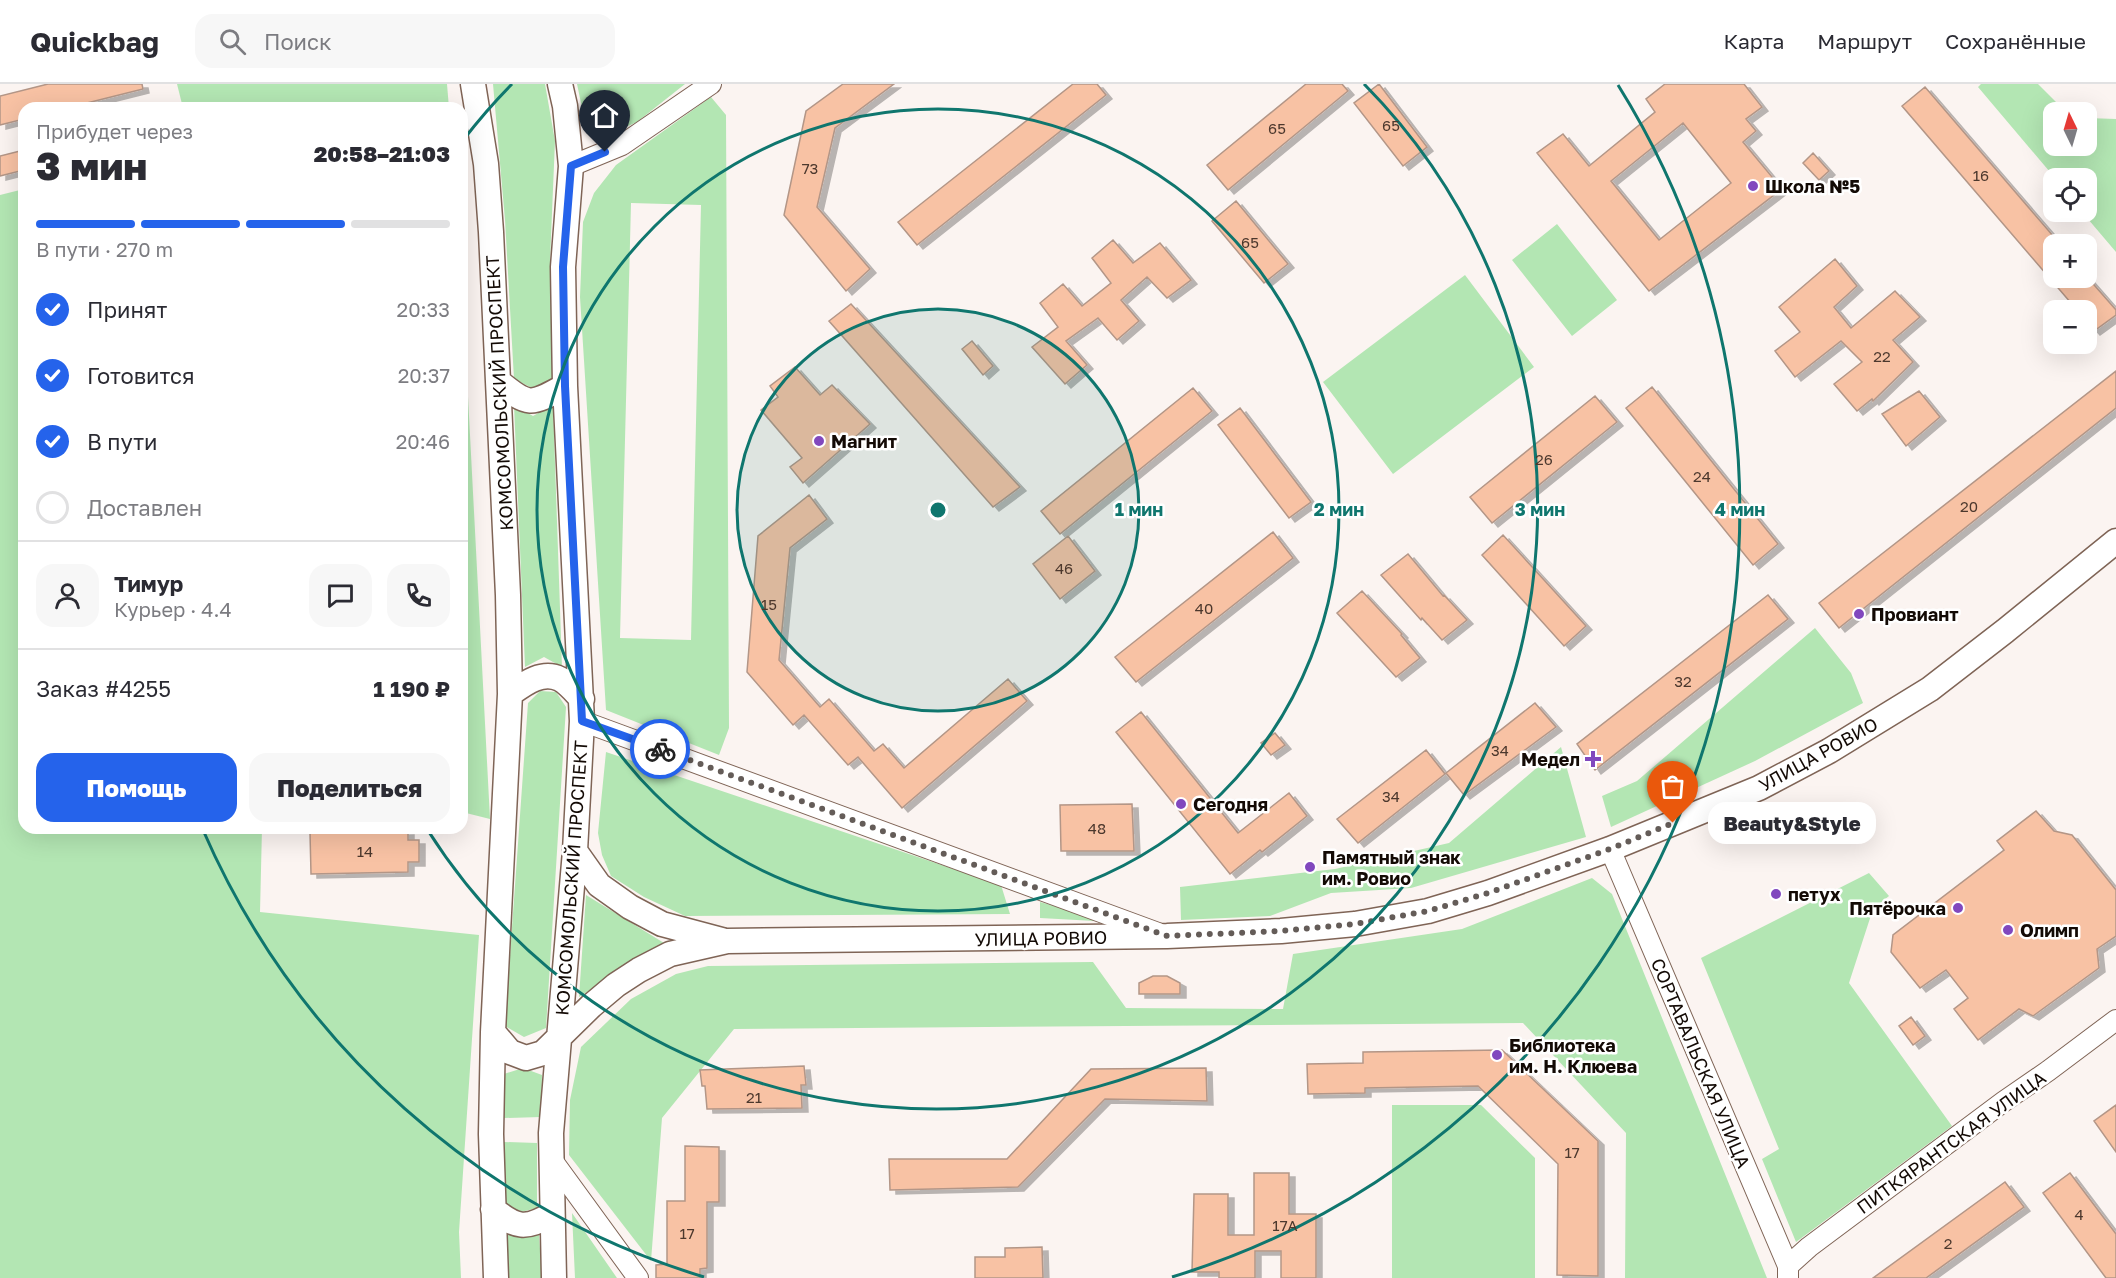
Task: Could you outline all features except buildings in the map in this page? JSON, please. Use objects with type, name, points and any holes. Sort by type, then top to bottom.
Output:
[{"type":"main road","name":"КОМСОМОЛЬСКИЙ ПРОСПЕКТ","points":[[473,84],[487,175],[499,382],[510,694],[493,1032],[491,1134],[496,1278]]},
{"type":"main road","name":"КОМСОМОЛЬСКИЙ ПРОСПЕКТ","points":[[554,1278],[551,1134],[575,851],[582,710],[565,386],[563,267],[571,166],[565,106],[560,84]]},
{"type":"main road","points":[[499,382],[521,400],[536,401],[565,386]]},
{"type":"main road","name":"УЛИЦА РОВИО","points":[[493,1032],[510,1052],[526,1058],[543,1053],[616,985],[639,970],[670,954],[727,941],[1167,936],[1281,931],[1355,924],[1428,911],[1488,893],[1610,849],[1759,788],[1829,751],[1887,717],[1949,675],[2116,541]]},
{"type":"main road","points":[[510,694],[527,682],[542,676],[560,679],[582,710]]},
{"type":"main road","name":"УЛИЦА РОВИО","points":[[575,851],[599,885],[630,907],[662,924],[727,941]]},
{"type":"main road","points":[[493,1209],[510,1223],[538,1223],[552,1214]]},
{"type":"street","points":[[571,166],[622,144],[711,84]]},
{"type":"street","points":[[582,710],[1167,936]]},
{"type":"street","name":"СОРТАВАЛЬСКАЯ УЛИЦА","points":[[1610,849],[1788,1272]]},
{"type":"street","name":"ПИТКЯРАНТСКАЯ УЛИЦА","points":[[1788,1272],[1809,1247],[2002,1102],[2116,1020]]},
{"type":"street","points":[[552,1160],[638,1278]]},
{"type":"green space","points":[[177,84],[447,84],[448,102],[182,102]]},
{"type":"green space","points":[[493,84],[545,84],[555,141],[550,261],[554,377],[534,389],[514,379],[505,220]]},
{"type":"green space","points":[[577,84],[685,84],[637,122],[608,135],[590,129],[582,108]]},
{"type":"green space","points":[[1981,84],[2038,84],[2056,102],[2043,102],[2043,156],[2097,156],[2097,118],[2116,119],[2116,252],[2090,222],[2097,222],[2097,168],[2047,168],[1978,87]]},
{"type":"green space","points":[[711,97],[726,115],[729,728],[719,755],[606,710],[580,297],[583,222],[594,193],[616,165]],"holes":[[[631,203],[701,205],[691,640],[620,638]]]},
{"type":"green space","points":[[18,190],[18,834],[262,834],[260,912],[479,935],[459,1232],[461,1278],[0,1278],[0,195]]},
{"type":"green space","points":[[1557,224],[1617,300],[1572,336],[1512,260]]},
{"type":"green space","points":[[1465,275],[1534,367],[1393,474],[1323,382]]},
{"type":"green space","points":[[468,396],[490,819],[468,814]]},
{"type":"green space","points":[[514,405],[533,416],[553,405],[562,667],[544,657],[525,667]]},
{"type":"green space","points":[[1815,628],[1851,673],[1863,703],[1755,761],[1611,827],[1602,796],[1637,781]]},
{"type":"green space","points":[[540,691],[556,692],[566,707],[546,1028],[524,1037],[505,1026],[528,703]]},
{"type":"green space","points":[[1561,747],[1586,837],[1411,888],[1331,893],[1270,916],[1181,920],[1180,887],[1335,869],[1449,843]]},
{"type":"green space","points":[[606,752],[1001,885],[1010,914],[685,916],[644,897],[611,876],[602,855],[598,833]]},
{"type":"green space","points":[[1869,873],[1889,896],[1873,909],[1849,983],[1952,1126],[1796,1242],[1762,1159],[1779,1149],[1701,958]]},
{"type":"green space","points":[[1592,878],[1612,894],[1767,1278],[1625,1278],[1626,1133],[1523,1023],[734,1029],[662,1118],[651,1261],[569,1155],[570,1100],[581,1047],[631,999],[676,974],[708,966],[1093,962],[1126,1008],[1283,1009],[1293,954],[1462,929]]},
{"type":"green space","points":[[586,895],[664,943],[579,997]]},
{"type":"green space","points":[[1040,902],[1113,922],[1040,918]]},
{"type":"green space","points":[[523,1068],[542,1075],[541,1117],[504,1118],[504,1074]]},
{"type":"green space","points":[[1392,1105],[1481,1105],[1535,1158],[1535,1278],[1392,1278]]},
{"type":"green space","points":[[504,1142],[537,1143],[537,1208],[521,1212],[504,1204]]},
{"type":"green space","points":[[572,1213],[617,1278],[575,1278]]},
{"type":"green space","points":[[503,1229],[522,1238],[539,1234],[542,1278],[506,1278]]},
{"type":"way so far","points":[[660,749],[1167,936],[1281,931],[1355,924],[1428,911],[1488,893],[1610,849],[1673,823]]},
{"type":"place","name":"Школа №5","points":[[1753,186]]},
{"type":"place","name":"Магнит","points":[[819,441]]},
{"type":"place","name":"Провиант","points":[[1859,614]]},
{"type":"place","name":"Медел","points":[[1593,759]]},
{"type":"place","name":"Сегодня","points":[[1181,804]]},
{"type":"place","name":"Beauty&Style","points":[[1673,823]]},
{"type":"place","name":"Памятный знак им. Ровио","points":[[1310,867]]},
{"type":"place","name":"петух","points":[[1776,894]]},
{"type":"place","name":"Пятёрочка","points":[[1958,908]]},
{"type":"place","name":"Олимп","points":[[2008,930]]},
{"type":"place","name":"Библиотека им. Н. Клюева","points":[[1497,1055]]},
{"type":"route","points":[[605,152],[571,166],[563,267],[565,386],[582,721],[660,749]]}]
